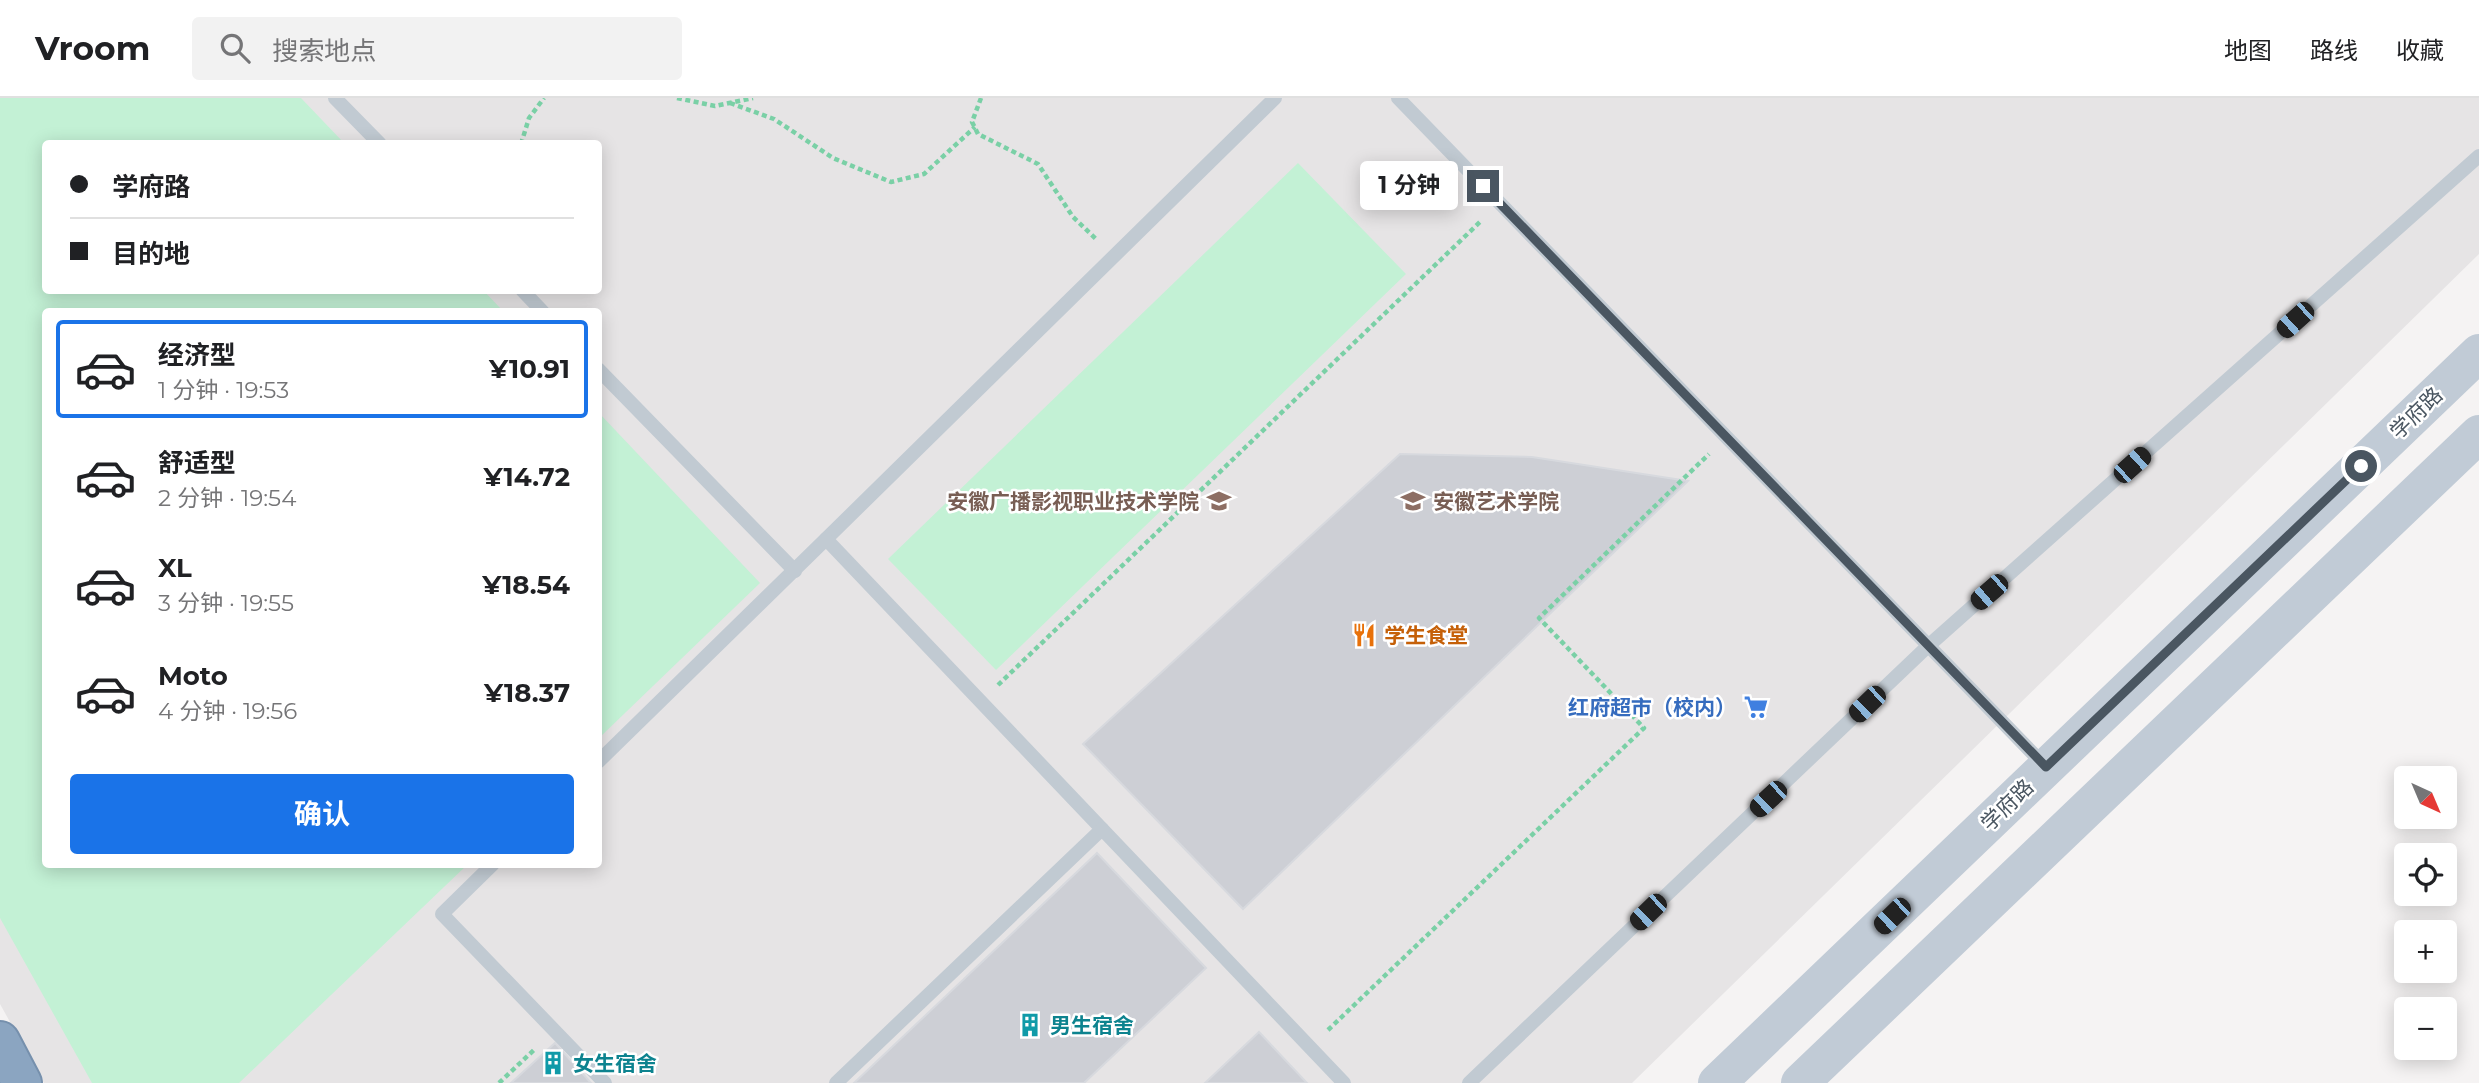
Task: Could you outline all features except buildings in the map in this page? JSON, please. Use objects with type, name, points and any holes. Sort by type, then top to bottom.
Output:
[{"type":"highway","points":[[0,1041],[22,1083]]},
{"type":"main road","name":"学府路","points":[[1717,1083],[2479,353]]},
{"type":"main road","points":[[1800,1083],[2479,434]]},
{"type":"lane","points":[[335,98],[376,140]]},
{"type":"lane","points":[[602,758],[1275,98]]},
{"type":"lane","points":[[1398,98],[2046,767]]},
{"type":"lane","points":[[1469,1083],[1927,647],[2479,156]]},
{"type":"lane","points":[[526,294],[539,308]]},
{"type":"lane","points":[[602,373],[795,571]]},
{"type":"lane","points":[[826,539],[1344,1083]]},
{"type":"lane","points":[[836,1083],[1102,829]]},
{"type":"lane","points":[[489,868],[442,914],[605,1083]]},
{"type":"path","points":[[522,140],[529,118],[544,98]]},
{"type":"path","points":[[677,98],[715,106],[753,98]]},
{"type":"path","points":[[981,98],[972,122],[978,134],[1038,164],[1073,217],[1114,256]]},
{"type":"path","points":[[730,103],[774,118],[833,158],[891,182],[923,174],[975,127]]},
{"type":"path","points":[[981,702],[1499,203]]},
{"type":"path","points":[[1310,1047],[1644,728],[1539,618],[1726,438]]},
{"type":"path","points":[[499,1083],[554,1030]]},
{"type":"shaded area","name":"安徽艺术学院","points":[[0,98],[2479,98],[2479,254],[1632,1083],[44,1083],[0,1004]]},
{"type":"green space","points":[[0,98],[301,98],[341,140],[42,140],[42,294],[487,294],[500,308],[42,308],[42,868],[464,868],[239,1083],[92,1083],[0,918]]},
{"type":"green space","points":[[1298,163],[1406,274],[996,670],[888,559]]},
{"type":"green space","points":[[602,416],[760,583],[602,735]]},
{"type":"place","name":"安徽广播影视职业技术学院","points":[[1219,501]]},
{"type":"place","name":"安徽艺术学院","points":[[1413,501]]},
{"type":"place","name":"学生食堂","points":[[1364,635]]},
{"type":"place","name":"红府超市（校内）","points":[[1756,707]]},
{"type":"place","name":"男生宿舍","points":[[1030,1025]]},
{"type":"place","name":"女生宿舍","points":[[553,1063]]},
{"type":"route","points":[[1483,186],[2046,767],[2361,466]]}]
